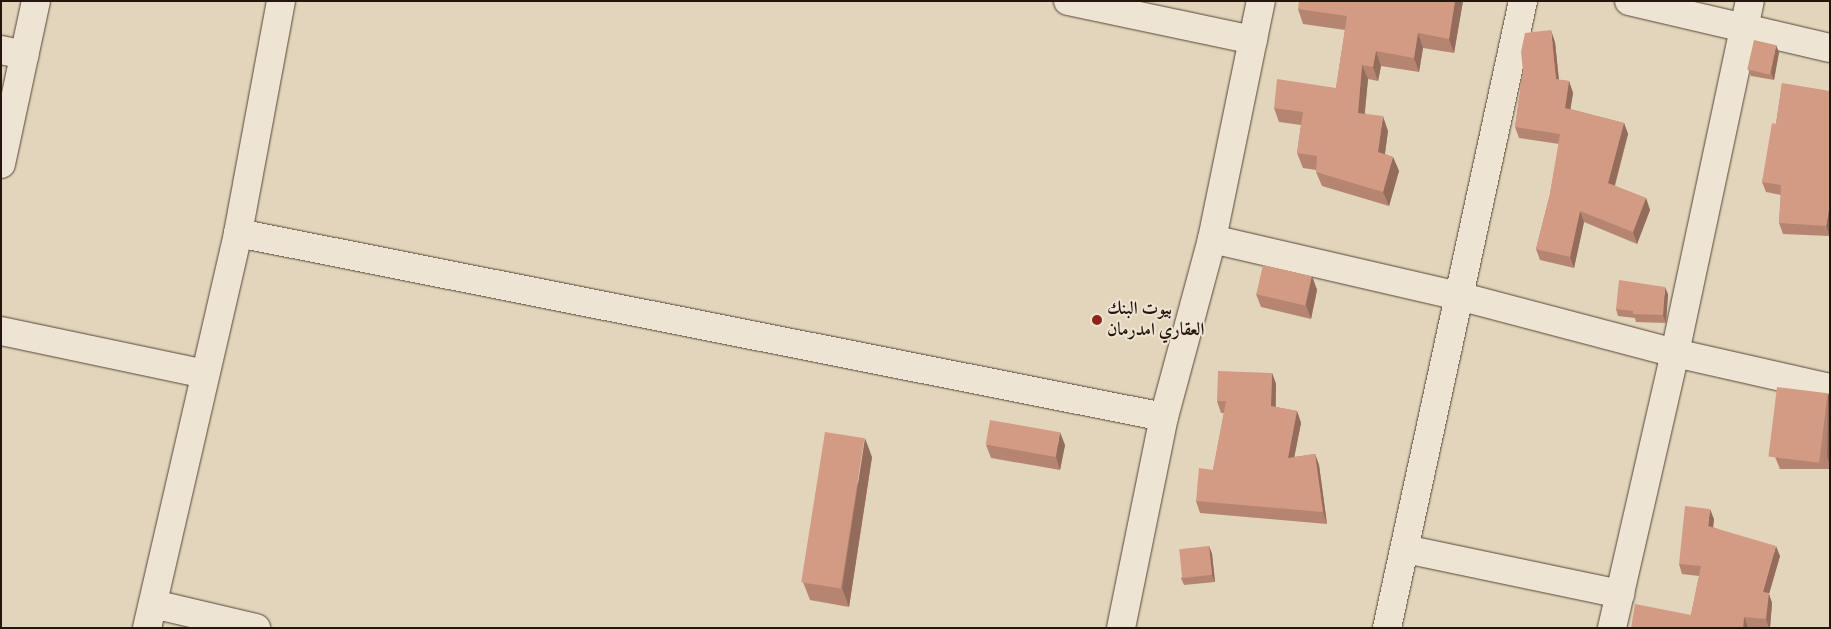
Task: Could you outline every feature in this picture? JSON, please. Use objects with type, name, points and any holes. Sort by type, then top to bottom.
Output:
[{"type":"street","points":[[1,164],[12,52],[36,1]]},
{"type":"street","points":[[256,628],[150,616],[238,233],[281,1]]},
{"type":"street","points":[[1068,1],[1253,40]]},
{"type":"street","points":[[1121,628],[1164,417],[1212,239],[1261,1]]},
{"type":"street","points":[[1387,628],[1523,1]]},
{"type":"street","points":[[1629,1],[1746,14],[1830,48]]},
{"type":"street","points":[[1612,628],[1675,353],[1746,14]]},
{"type":"street","points":[[238,233],[1164,417]]},
{"type":"street","points":[[1212,239],[1458,296],[1675,353],[1830,388]]},
{"type":"street","points":[[1,331],[205,374]]},
{"type":"street","points":[[1405,549],[1620,594]]},
{"type":"building","points":[[1299,1],[1455,1],[1449,39],[1418,33],[1414,58],[1376,51],[1373,67],[1362,65],[1358,113],[1383,116],[1378,152],[1393,157],[1383,192],[1316,172],[1317,156],[1297,153],[1303,112],[1274,108],[1277,79],[1336,88],[1347,16],[1298,9]]},
{"type":"building","points":[[1551,30],[1556,79],[1569,81],[1565,108],[1624,123],[1608,183],[1646,198],[1633,232],[1580,211],[1570,257],[1536,249],[1550,194],[1560,134],[1515,127],[1523,71],[1521,52],[1525,33]]},
{"type":"building","points":[[1754,40],[1776,45],[1770,74],[1747,69]]},
{"type":"building","points":[[1782,83],[1830,91],[1830,202],[1826,226],[1779,223],[1781,185],[1762,182],[1772,123],[1776,124]]},
{"type":"building","points":[[1263,265],[1312,276],[1305,305],[1256,294]]},
{"type":"building","points":[[1619,280],[1665,287],[1663,315],[1633,314],[1633,311],[1616,309]]},
{"type":"building","points":[[1218,371],[1272,373],[1271,406],[1297,411],[1288,458],[1315,454],[1323,512],[1196,501],[1199,468],[1213,470],[1226,401],[1217,401]]},
{"type":"building","points":[[1777,387],[1828,393],[1819,463],[1768,456]]},
{"type":"building","points":[[990,420],[1060,432],[1056,457],[986,445]]},
{"type":"building","points":[[825,432],[865,438],[841,588],[801,582]]},
{"type":"building","points":[[1685,506],[1710,509],[1708,526],[1776,546],[1763,592],[1769,593],[1766,619],[1744,617],[1743,628],[1631,628],[1635,604],[1691,615],[1701,566],[1679,564]]},
{"type":"building","points":[[1209,546],[1212,575],[1182,578],[1179,549]]},
{"type":"place","name":"بيوت البنك العقاري امدرمان","points":[[1097,320]]}]
